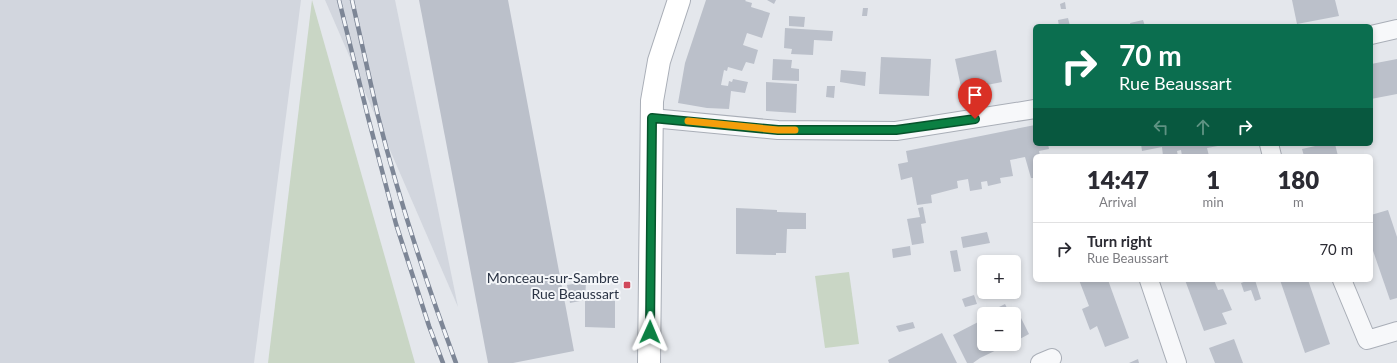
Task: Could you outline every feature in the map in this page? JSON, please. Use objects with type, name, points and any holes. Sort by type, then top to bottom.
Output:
[{"type":"main road","points":[[649,363],[653,97],[657,69],[679,0]]},
{"type":"street","points":[[1373,35],[1397,29]]},
{"type":"street","points":[[652,118],[778,130],[896,130],[1033,110]]},
{"type":"street","points":[[1150,282],[1177,363]]},
{"type":"street","points":[[1343,282],[1367,340],[1397,331]]},
{"type":"shaded area","points":[[0,0],[301,0],[254,363],[0,363]]},
{"type":"shaded area","points":[[325,0],[395,0],[458,307]]},
{"type":"green space","points":[[312,0],[415,363],[268,363]]},
{"type":"green space","points":[[849,272],[859,344],[825,348],[815,276]]},
{"type":"building","points":[[419,0],[508,0],[574,351],[513,363],[488,363]]},
{"type":"building","points":[[706,0],[746,0],[745,1],[752,3],[751,7],[770,13],[762,38],[747,33],[743,45],[758,50],[754,64],[746,62],[742,71],[728,67],[727,71],[724,70],[721,85],[728,86],[729,81],[732,82],[733,79],[748,82],[745,93],[731,91],[729,109],[707,108],[678,103],[685,63]]},
{"type":"building","points":[[767,0],[776,0],[774,4]]},
{"type":"building","points":[[1292,0],[1335,0],[1339,16],[1297,24]]},
{"type":"building","points":[[1065,2],[1066,9],[1061,9],[1060,4]]},
{"type":"building","points":[[863,8],[868,8],[867,16],[862,16]]},
{"type":"building","points":[[789,16],[805,17],[804,27],[789,26]]},
{"type":"building","points":[[1068,18],[1070,24],[1059,24],[1058,20]]},
{"type":"building","points":[[1143,20],[1144,24],[1130,24]]},
{"type":"building","points":[[785,28],[833,31],[832,41],[814,40],[813,55],[791,54],[792,49],[784,48]]},
{"type":"building","points":[[996,50],[1002,82],[987,85],[987,82],[961,87],[955,59]]},
{"type":"building","points":[[881,57],[931,59],[929,96],[879,94]]},
{"type":"building","points":[[773,59],[792,60],[791,68],[799,69],[799,81],[772,80]]},
{"type":"building","points":[[1397,59],[1397,94],[1373,99],[1373,64]]},
{"type":"building","points":[[841,70],[866,72],[865,86],[840,82]]},
{"type":"building","points":[[766,82],[797,84],[796,113],[766,111]]},
{"type":"building","points":[[827,86],[835,86],[834,98],[826,97]]},
{"type":"building","points":[[1033,125],[1033,146],[1048,146],[1049,149],[1039,151],[1040,154],[1033,154],[1033,178],[1031,178],[1025,157],[1010,160],[1013,176],[1000,178],[1001,183],[988,186],[987,181],[981,182],[982,189],[970,191],[968,179],[957,181],[958,188],[931,195],[932,203],[917,205],[912,177],[901,180],[898,164],[908,162],[906,151]]},
{"type":"building","points":[[1141,146],[1218,146],[1207,148],[1208,154],[1182,154],[1181,150],[1177,151],[1178,154],[1163,154],[1162,147],[1142,151]]},
{"type":"building","points":[[1315,146],[1336,146],[1338,154],[1303,154],[1302,149]]},
{"type":"building","points":[[923,207],[926,223],[921,224],[924,243],[912,245],[907,219],[920,217],[918,208]]},
{"type":"building","points":[[736,208],[806,213],[806,229],[787,229],[786,253],[776,253],[776,255],[736,254]]},
{"type":"building","points":[[1388,210],[1397,237],[1397,298],[1390,300],[1373,251],[1373,214]]},
{"type":"building","points":[[987,232],[990,243],[963,248],[961,237]]},
{"type":"building","points":[[910,246],[911,255],[893,258],[892,249]]},
{"type":"building","points":[[957,250],[961,271],[954,272],[950,251]]},
{"type":"building","points":[[586,282],[585,300],[570,303],[567,285]]},
{"type":"building","points":[[1080,282],[1109,282],[1129,338],[1105,347],[1097,326],[1090,330],[1082,309],[1089,306]]},
{"type":"building","points":[[1186,282],[1215,282],[1218,290],[1223,289],[1232,310],[1222,313],[1227,324],[1204,331]]},
{"type":"building","points":[[1256,282],[1261,299],[1255,301],[1251,290],[1244,292],[1241,283]]},
{"type":"building","points":[[1281,282],[1309,282],[1330,344],[1305,353]]},
{"type":"building","points":[[974,295],[977,304],[965,307],[962,299]]},
{"type":"building","points":[[585,300],[615,301],[615,328],[585,327]]},
{"type":"building","points":[[1005,304],[1006,307],[999,307]]},
{"type":"building","points":[[1021,318],[1029,334],[1021,338]]},
{"type":"building","points":[[913,322],[915,328],[899,332],[896,326]]},
{"type":"building","points":[[977,323],[977,351],[994,351],[973,363],[967,363],[953,335]]},
{"type":"building","points":[[942,333],[957,363],[889,363],[888,360]]},
{"type":"building","points":[[1234,339],[1243,363],[1215,363],[1209,348]]},
{"type":"building","points":[[1138,359],[1139,363],[1129,363]]},
{"type":"railway","points":[[339,0],[396,224],[429,326],[443,363]]},
{"type":"railway","points":[[352,0],[378,116],[395,179],[434,302],[456,363]]},
{"type":"slow traffic","points":[[688,121],[778,130],[795,130]]},
{"type":"place","name":"Monceau-sur-Sambre Rue Beaussart","points":[[627,285]]},
{"type":"route","points":[[650,332],[652,118],[778,130],[896,130],[975,119]]}]
